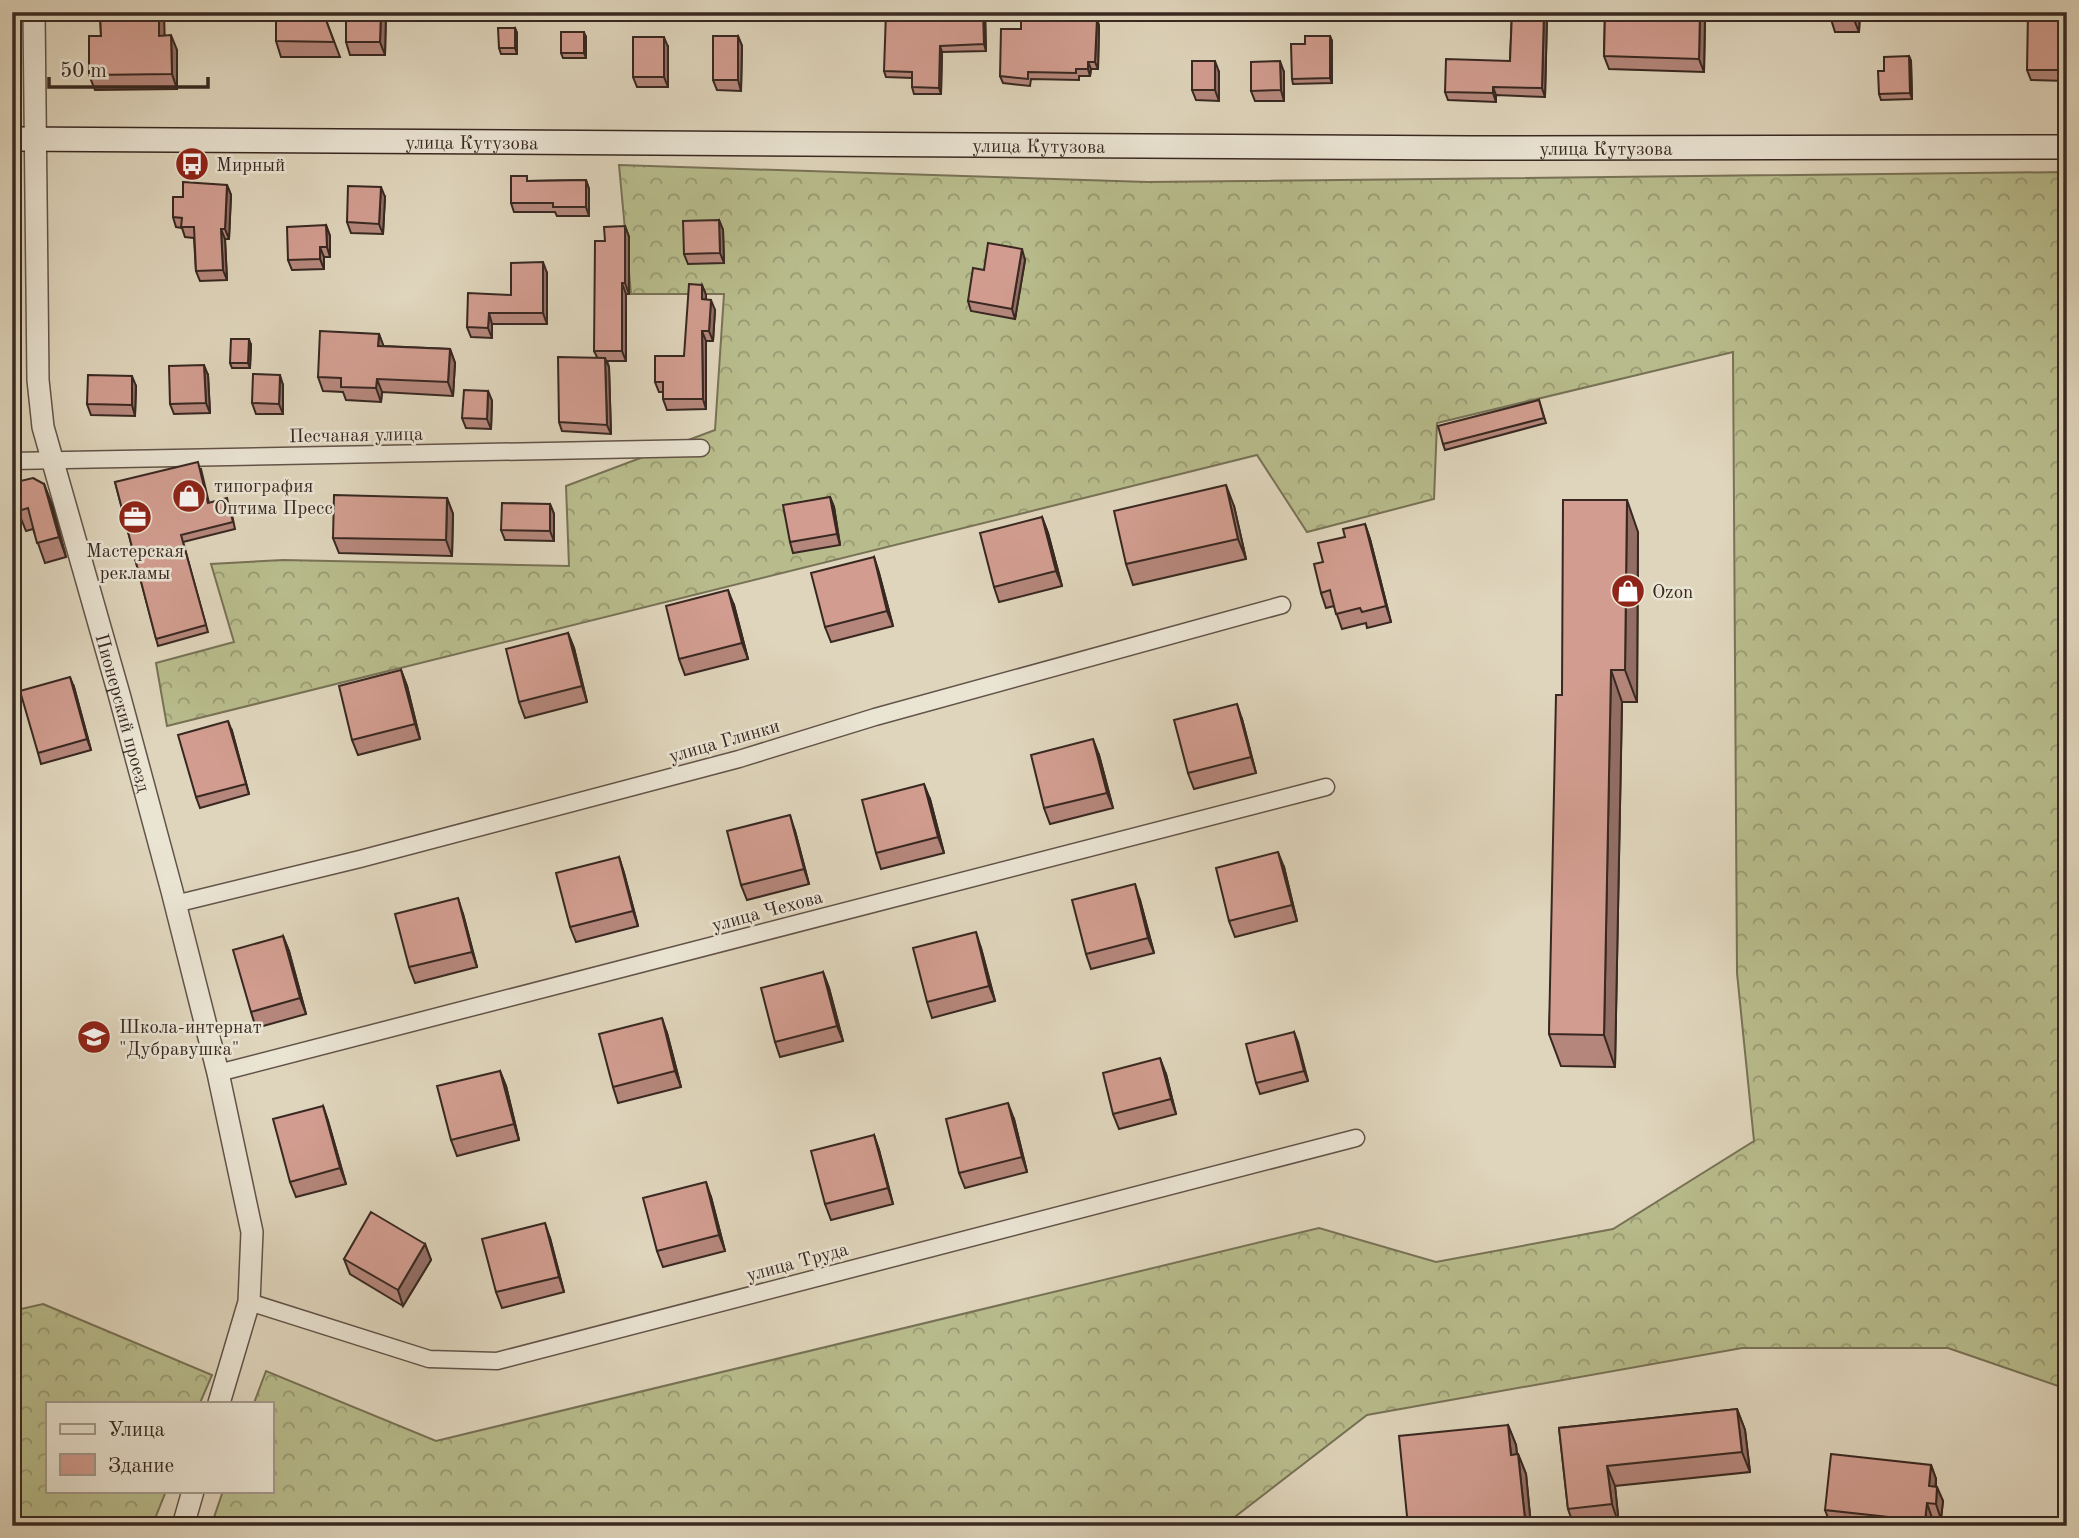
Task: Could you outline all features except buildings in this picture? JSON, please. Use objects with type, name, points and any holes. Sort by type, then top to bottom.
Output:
[{"type":"main road","name":"улица Кутузова","points":[[24,139],[1457,148],[2067,147]]},
{"type":"street","name":"Пионерский проезд","points":[[34,12],[24,139],[43,427],[175,904],[218,1073],[252,1232],[249,1302],[219,1402]]},
{"type":"street","name":"Песчаная улица","points":[[12,461],[701,448]]},
{"type":"street","name":"улица Глинки","points":[[175,904],[372,856],[725,763],[887,713],[1282,605]]},
{"type":"street","name":"улица Чехова","points":[[218,1073],[1326,787]]},
{"type":"street","name":"улица Труда","points":[[249,1302],[429,1359],[497,1361],[1356,1138]]},
{"type":"street","points":[[183,1526],[194,1492]]},
{"type":"green space","points":[[619,165],[1147,182],[2067,172],[2067,1389],[1948,1348],[1742,1348],[1367,1415],[1232,1519],[1213,1526],[211,1526],[223,1492],[273,1492],[273,1402],[254,1402],[266,1371],[436,1441],[1319,1228],[1436,1262],[1613,1229],[1754,1141],[1737,973],[1733,352],[1437,423],[1434,499],[1307,532],[1257,455],[167,726],[156,663],[234,642],[211,564],[283,560],[569,566],[566,486],[715,430],[724,294],[631,294]]},
{"type":"green space","points":[[43,1304],[212,1375],[200,1402],[46,1402],[46,1492],[166,1492],[152,1526],[12,1526],[12,1311]]},
{"type":"place","name":"Мирный","points":[[192,164]]},
{"type":"place","name":"типография Оптима Пресс","points":[[189,496]]},
{"type":"place","name":"Мастерская рекламы","points":[[135,517]]},
{"type":"place","name":"Ozon","points":[[1628,591]]},
{"type":"place","name":"Школа-интернат \"Дубравушка\"","points":[[94,1037]]}]
